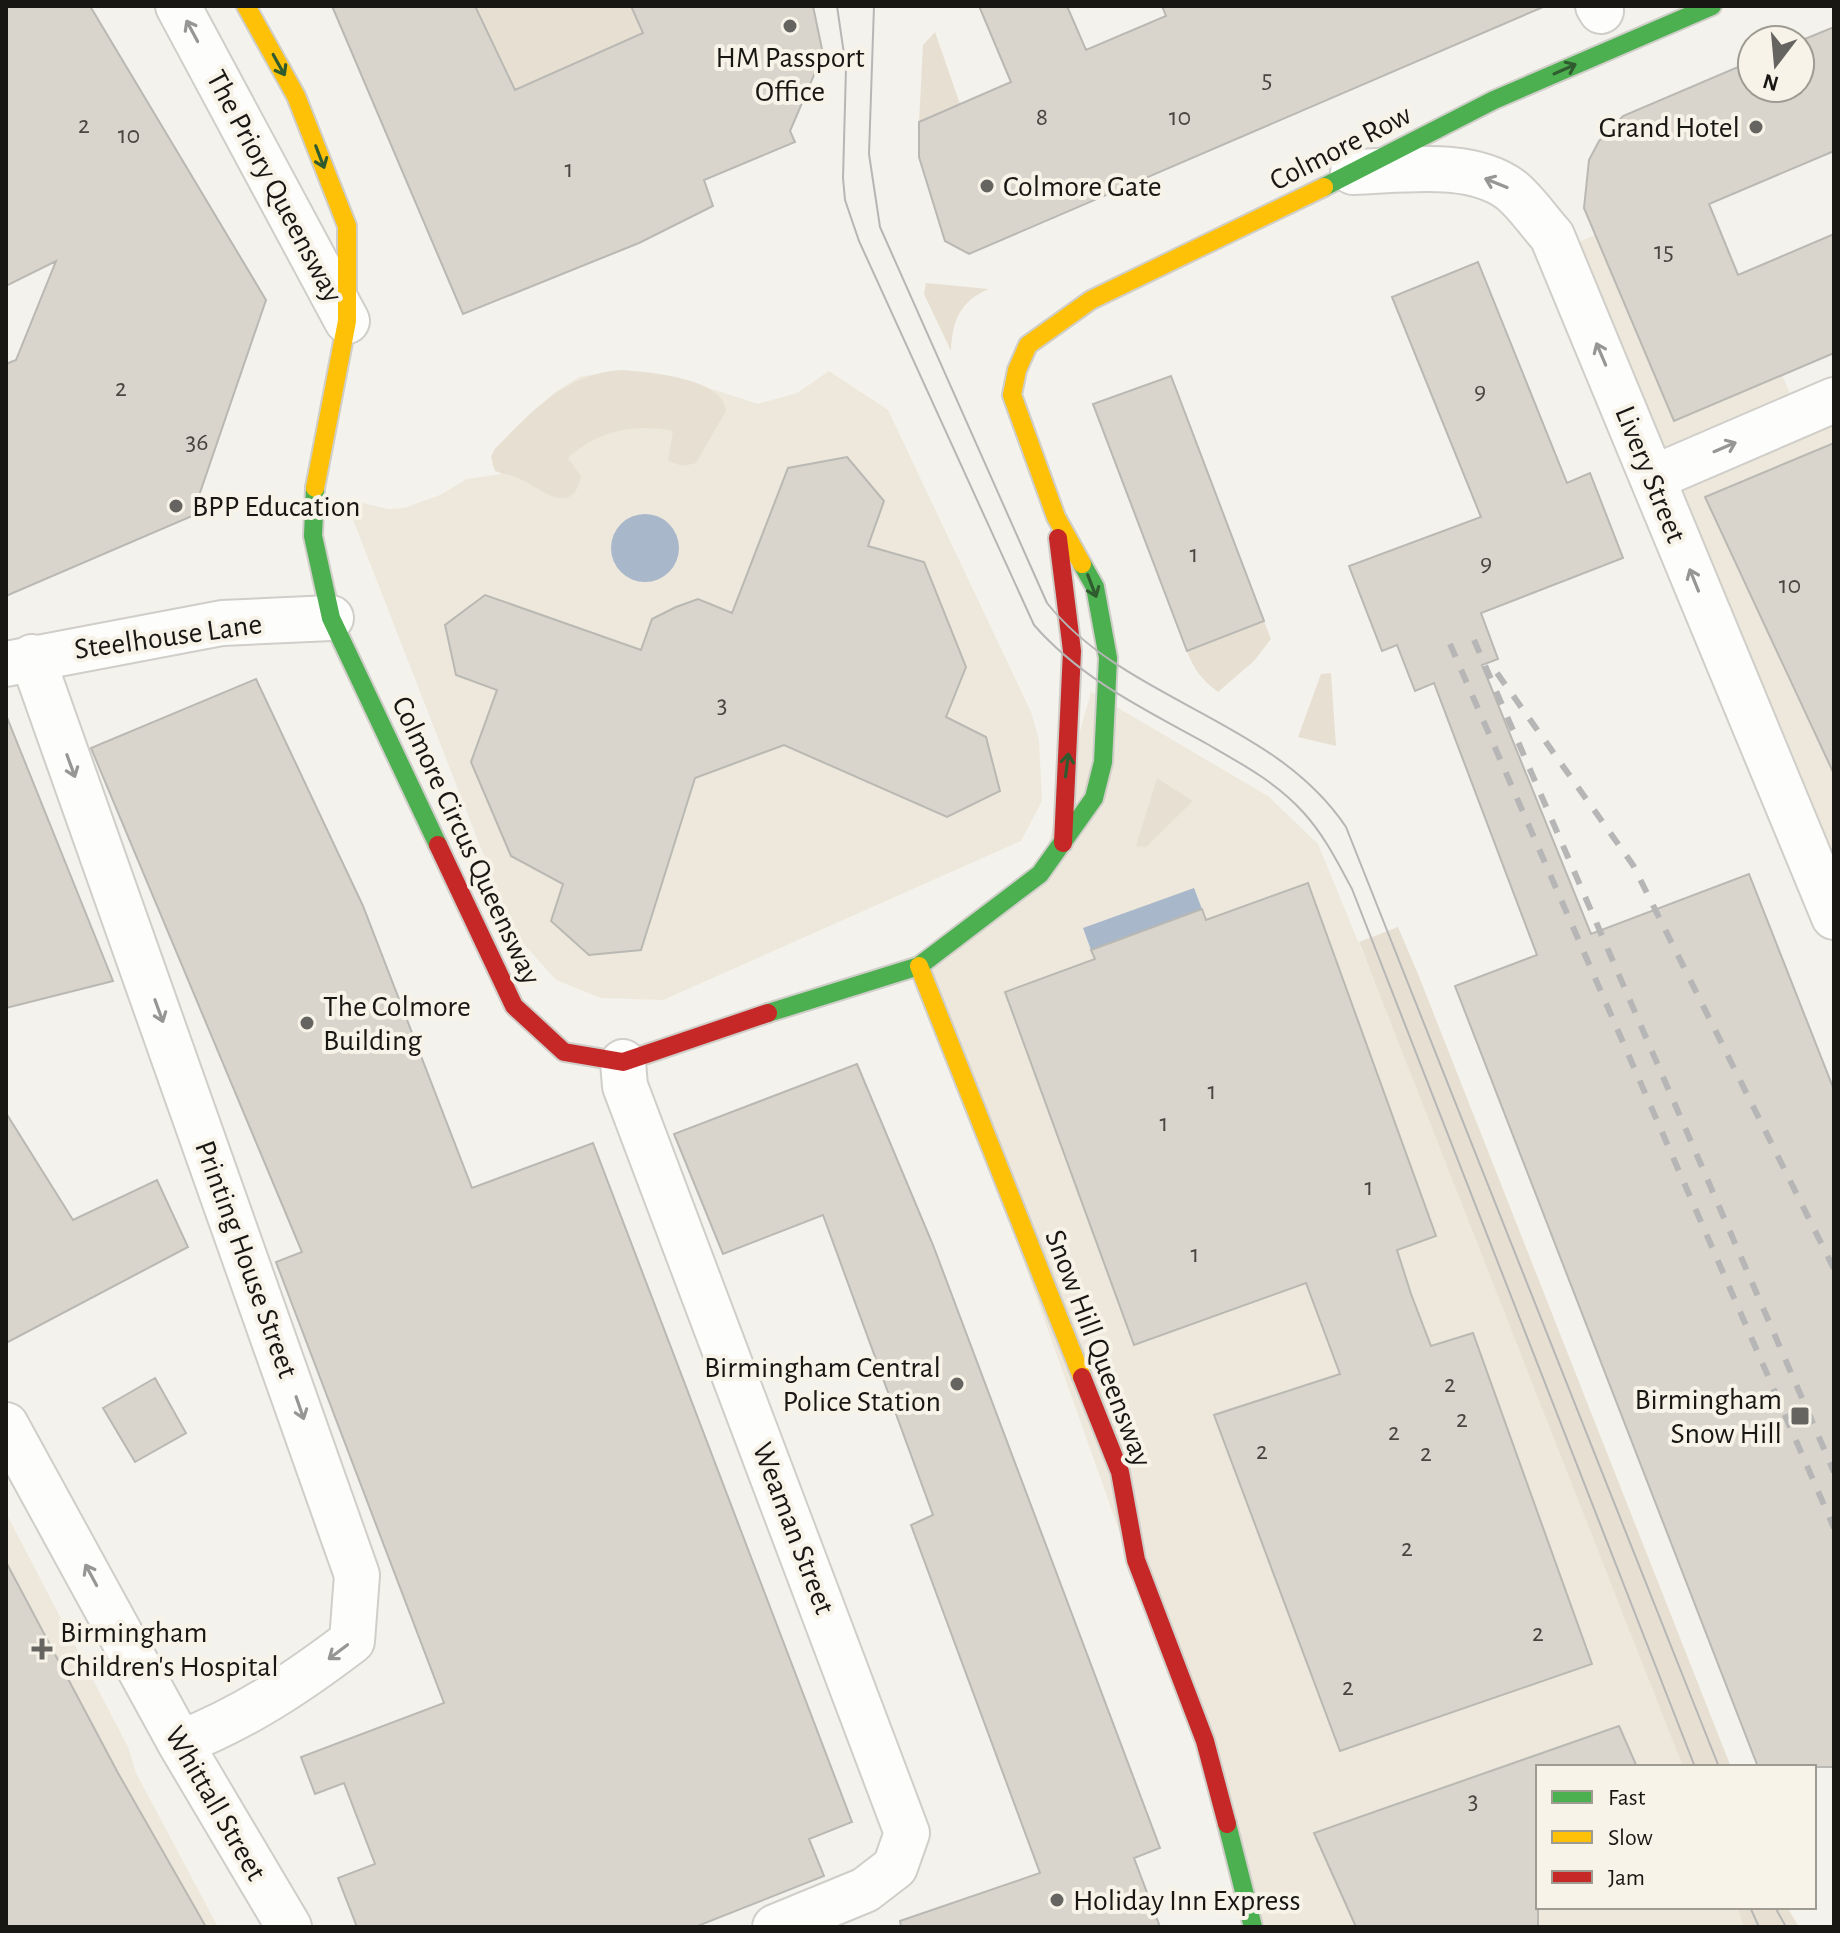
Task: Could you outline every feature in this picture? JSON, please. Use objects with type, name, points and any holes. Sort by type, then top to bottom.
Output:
[{"type":"street","name":"The Priory Queensway","points":[[178,6],[347,321]]},
{"type":"street","name":"The Priory Queensway","points":[[246,6],[296,96],[347,226],[347,321]]},
{"type":"street","name":"Colmore Row","points":[[1017,370],[1028,345],[1091,300],[1494,100],[1712,6]]},
{"type":"street","name":"Livery Street","points":[[1353,172],[1451,171],[1510,189],[1552,236],[1723,652],[1819,842],[1834,917]]},
{"type":"street","name":"Colmore Circus Queensway","points":[[347,321],[315,485],[313,536],[331,618],[514,1006],[564,1052],[623,1062],[824,994],[919,966],[1030,883],[1094,798],[1103,762],[1109,690],[1108,658],[1095,587],[1056,517],[1012,395],[1017,370]]},
{"type":"street","points":[[1653,478],[1834,400]]},
{"type":"street","name":"Colmore Circus Queensway","points":[[1056,517],[1072,651],[1063,843]]},
{"type":"street","name":"Steelhouse Lane","points":[[22,674],[222,623],[331,618]]},
{"type":"street","name":"Printing House Street","points":[[22,674],[357,1575],[352,1641],[289,1689],[221,1727],[180,1743]]},
{"type":"street","name":"Snow Hill Queensway","points":[[919,966],[1120,1472],[1136,1560],[1205,1741],[1247,1922]]},
{"type":"street","name":"Weaman Street","points":[[623,1062],[625,1086],[907,1833],[895,1867],[865,1890],[775,1927]]},
{"type":"street","name":"Whittall Street","points":[[6,1425],[180,1743],[289,1927]]},
{"type":"shaded area","points":[[475,6],[631,6],[643,33],[515,90]]},
{"type":"shaded area","name":"Grand Hotel","points":[[1834,27],[1834,131],[1703,188],[1666,97],[1736,68],[1736,104],[1816,104],[1816,34]]},
{"type":"shaded area","points":[[935,32],[960,104],[919,122],[923,45]]},
{"type":"shaded area","points":[[1703,188],[1799,415],[1834,400],[1834,917],[1558,251]]},
{"type":"shaded area","points":[[926,283],[989,289],[964,306],[953,330],[951,351],[924,294]]},
{"type":"shaded area","points":[[622,370],[690,382],[758,404],[797,393],[829,371],[888,410],[1031,712],[1039,740],[1042,801],[1021,841],[663,1000],[601,998],[556,980],[514,933],[345,499],[388,509],[404,508],[440,495],[467,479],[501,474],[492,465],[494,450],[554,393],[579,377]]},
{"type":"shaded area","points":[[622,370],[683,379],[713,391],[722,400],[726,411],[696,463],[683,466],[668,461],[673,431],[645,428],[604,435],[568,458],[581,476],[571,496],[555,497],[495,471],[491,457],[494,450],[551,396],[584,378]]},
{"type":"shaded area","points":[[1264,621],[1271,639],[1254,661],[1218,692],[1199,674],[1187,651]]},
{"type":"shaded area","points":[[1331,673],[1336,746],[1298,737],[1321,674]]},
{"type":"shaded area","points":[[1091,692],[1268,796],[1318,844],[1438,1136],[1682,1765],[1536,1765],[1536,1909],[1738,1909],[1744,1927],[1250,1927],[1240,1872],[919,966],[1040,874]]},
{"type":"shaded area","points":[[1157,778],[1193,801],[1146,847],[1136,846]]},
{"type":"shaded area","points":[[1398,927],[1730,1765],[1682,1765],[1359,942]]},
{"type":"shaded area","name":"Birmingham Children's Hospital","points":[[6,1513],[128,1747],[136,1773],[218,1927],[6,1927]]},
{"type":"shaded area","points":[[1738,1909],[1788,1909],[1799,1927],[1744,1927]]},
{"type":"water","points":[[645,514],[669,524],[679,548],[669,572],[645,582],[621,572],[611,548],[621,524]]},
{"type":"water","points":[[1194,888],[1202,909],[1091,950],[1083,928]]},
{"type":"building","points":[[6,6],[90,6],[266,300],[192,516],[6,596],[6,364],[16,360],[56,261],[6,286]]},
{"type":"building","points":[[332,6],[475,6],[515,90],[643,33],[631,6],[813,6],[823,54],[790,131],[795,142],[704,180],[713,206],[639,243],[463,314]]},
{"type":"building","points":[[979,6],[1067,6],[1086,50],[1166,16],[1162,6],[1543,7],[969,254],[945,241],[919,157],[919,122],[1011,82]]},
{"type":"building","points":[[1834,27],[1834,151],[1709,204],[1738,275],[1834,234],[1834,353],[1674,421],[1584,208],[1589,160],[1599,141],[1623,116],[1736,68],[1736,104],[1816,104],[1816,34]]},
{"type":"building","points":[[1478,262],[1567,483],[1590,473],[1623,558],[1481,613],[1498,659],[1482,665],[1591,934],[1749,874],[1834,1090],[1834,1767],[1757,1765],[1455,986],[1537,955],[1434,683],[1415,691],[1397,645],[1382,651],[1349,566],[1481,517],[1392,297]]},
{"type":"building","points":[[1171,376],[1264,621],[1187,651],[1093,404]]},
{"type":"building","points":[[1834,443],[1834,774],[1705,497]]},
{"type":"building","points":[[847,457],[884,501],[868,546],[924,562],[966,667],[946,717],[986,737],[1000,791],[947,817],[784,745],[695,778],[641,950],[589,955],[551,921],[563,884],[511,856],[471,762],[497,690],[456,675],[445,625],[485,595],[641,650],[652,619],[676,607],[698,599],[732,613],[788,468]]},
{"type":"building","points":[[256,679],[363,906],[472,1188],[593,1143],[852,1822],[809,1839],[824,1876],[695,1927],[357,1927],[338,1878],[375,1864],[344,1783],[315,1794],[301,1757],[444,1703],[276,1262],[302,1252],[91,748]]},
{"type":"building","points":[[6,715],[113,981],[6,1008]]},
{"type":"building","points":[[1308,883],[1436,1236],[1397,1250],[1411,1294],[1431,1346],[1473,1333],[1592,1664],[1340,1751],[1214,1415],[1340,1374],[1306,1283],[1134,1345],[1005,992],[1095,959],[1091,950],[1202,909],[1206,920]]},
{"type":"building","points":[[857,1064],[933,1245],[1160,1848],[1134,1858],[1160,1927],[901,1927],[900,1921],[1040,1873],[911,1525],[933,1515],[823,1215],[723,1254],[674,1134]]},
{"type":"building","points":[[6,1113],[73,1220],[157,1180],[188,1247],[6,1343]]},
{"type":"building","points":[[155,1378],[186,1433],[135,1462],[103,1408]]},
{"type":"building","name":"Birmingham Children's Hospital","points":[[6,1562],[118,1773],[206,1927],[6,1927]]},
{"type":"building","points":[[1619,1726],[1636,1765],[1536,1765],[1538,1927],[1356,1927],[1314,1833]]},
{"type":"tram line","points":[[837,6],[846,68],[845,200],[859,241],[1034,625],[1053,645],[1094,678],[1271,783],[1303,812],[1335,858],[1352,889],[1694,1765]]},
{"type":"tram line","points":[[874,6],[869,154],[880,227],[1047,603],[1080,637],[1117,665],[1280,760],[1316,790],[1346,827],[1718,1765]]},
{"type":"tram line","points":[[1751,1909],[1759,1927]]},
{"type":"tram line","points":[[1776,1909],[1786,1927]]},
{"type":"railway","points":[[1474,640],[1834,1472]]},
{"type":"railway","points":[[1450,644],[1834,1528]]},
{"type":"railway","points":[[1497,673],[1633,865],[1834,1269]]},
{"type":"traffic: fast","points":[[1324,187],[1494,100],[1712,6]]},
{"type":"traffic: fast","points":[[315,488],[313,536],[331,618],[438,845]]},
{"type":"traffic: fast","points":[[768,1013],[919,966],[1040,874],[1094,798],[1103,762],[1108,658],[1095,587],[1082,564]]},
{"type":"traffic: fast","points":[[1227,1824],[1253,1927]]},
{"type":"traffic: slow","points":[[246,6],[296,96],[347,226],[347,321],[315,488]]},
{"type":"traffic: slow","points":[[1082,564],[1056,517],[1012,395],[1017,370],[1028,345],[1091,300],[1324,187]]},
{"type":"traffic: slow","points":[[919,966],[1082,1377]]},
{"type":"traffic: jam","points":[[1058,538],[1072,651],[1063,843]]},
{"type":"traffic: jam","points":[[438,845],[514,1006],[564,1052],[623,1062],[768,1013]]},
{"type":"traffic: jam","points":[[1082,1377],[1120,1472],[1136,1560],[1205,1741],[1227,1824]]},
{"type":"place","name":"HM Passport Office","points":[[790,26]]},
{"type":"place","name":"Grand Hotel","points":[[1756,127]]},
{"type":"place","name":"Colmore Gate","points":[[987,186]]},
{"type":"place","name":"BPP Education","points":[[176,506]]},
{"type":"place","name":"The Colmore Building","points":[[307,1023]]},
{"type":"place","name":"Birmingham Central Police Station","points":[[957,1384]]},
{"type":"place","name":"Birmingham Snow Hill","points":[[1800,1416]]},
{"type":"place","name":"Birmingham Children's Hospital","points":[[42,1649]]},
{"type":"place","name":"Holiday Inn Express","points":[[1057,1900]]}]
